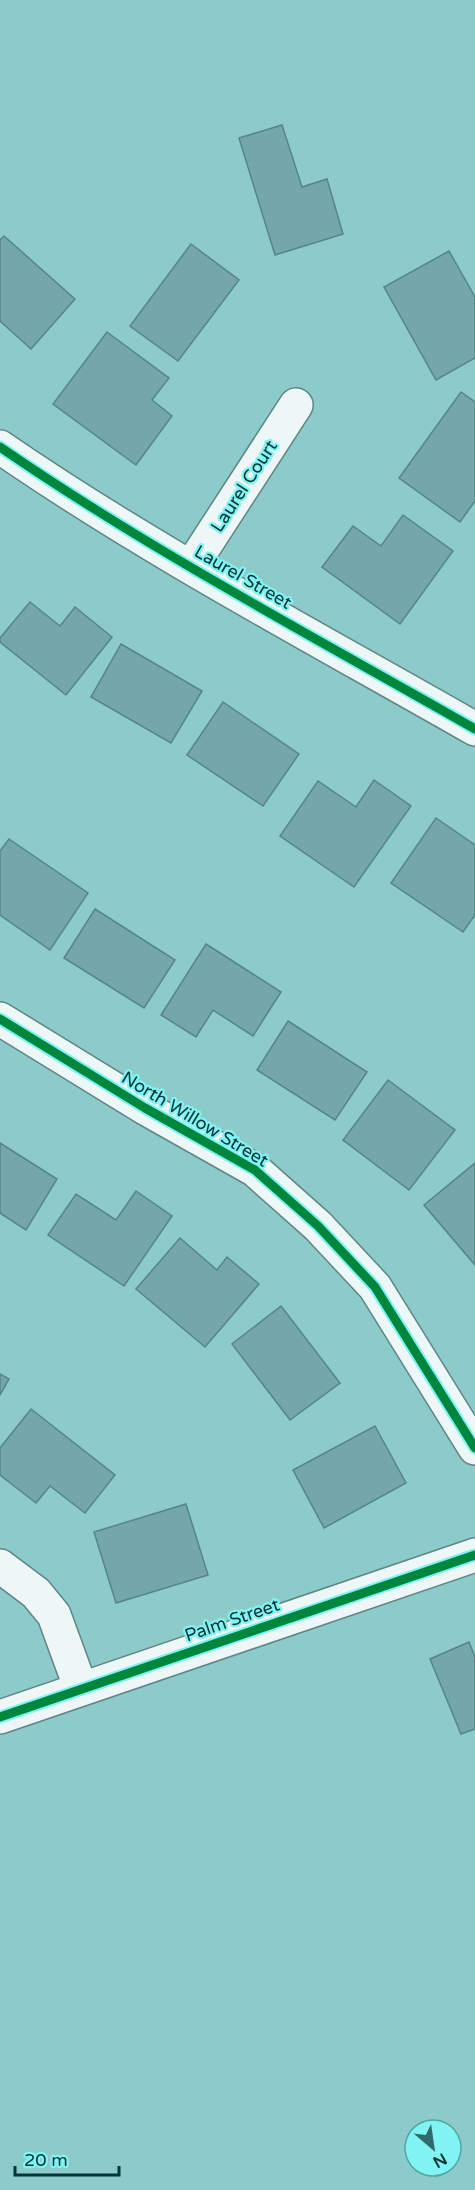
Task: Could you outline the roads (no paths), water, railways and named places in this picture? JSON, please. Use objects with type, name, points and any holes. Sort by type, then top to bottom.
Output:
[{"type":"street","name":"Laurel Court","points":[[191,567],[296,405]]},
{"type":"street","name":"Laurel Street","points":[[0,447],[47,479],[191,567],[475,729]]},
{"type":"street","name":"North Willow Street","points":[[0,1019],[145,1108],[255,1170],[318,1226],[375,1287],[475,1448]]},
{"type":"street","name":"Palm Street","points":[[0,1717],[475,1555]]},
{"type":"street","points":[[0,1566],[36,1593],[54,1615],[81,1689]]}]
